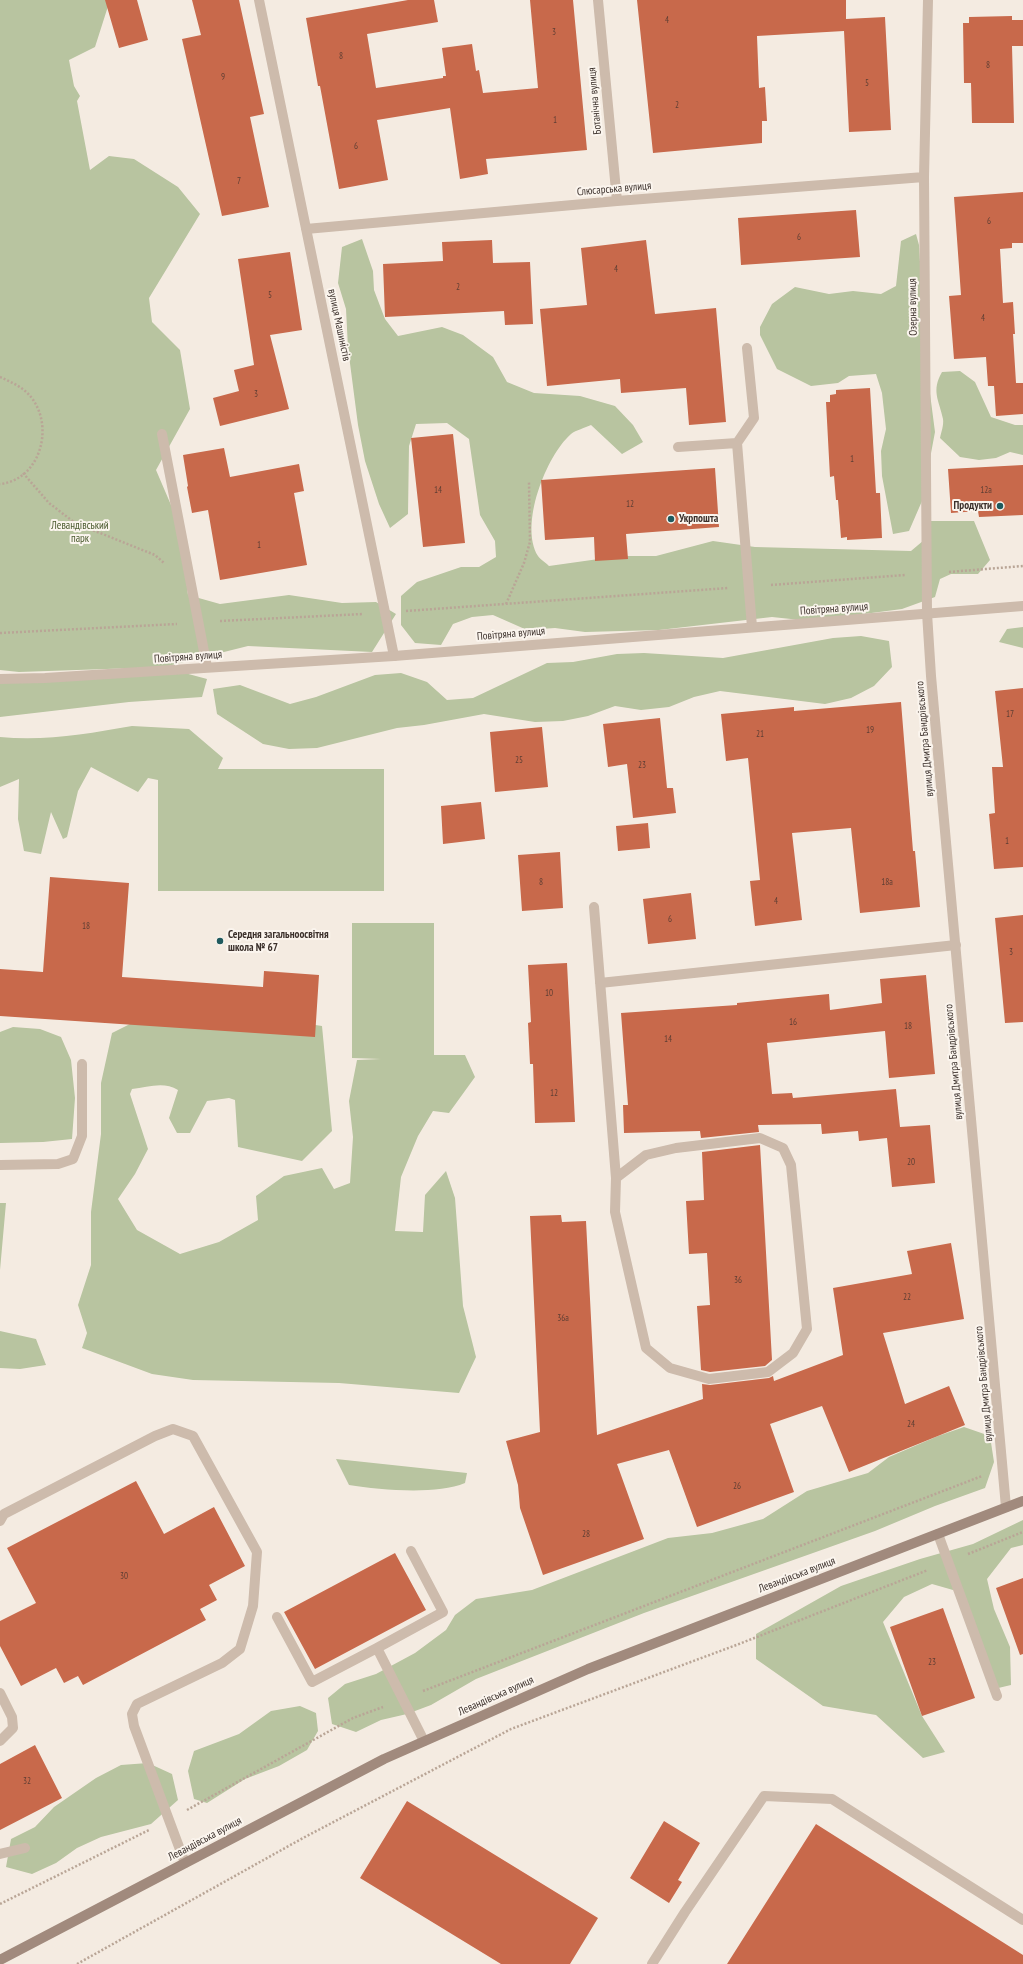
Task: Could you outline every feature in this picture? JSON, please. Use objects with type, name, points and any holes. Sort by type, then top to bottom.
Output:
[{"type":"main road","name":"Левандівська вулиця","points":[[0,1960],[384,1759],[424,1741],[588,1669],[1023,1501]]},
{"type":"street","name":"вулиця Машиністів","points":[[258,0],[394,656]]},
{"type":"street","name":"Ботанічна вулиця","points":[[598,0],[616,201]]},
{"type":"street","name":"Озерна вулиця","points":[[927,613],[924,177],[928,0]]},
{"type":"street","name":"Слюсарська вулиця","points":[[306,228],[616,201],[924,177]]},
{"type":"street","points":[[747,348],[754,418],[737,443],[752,627]]},
{"type":"street","points":[[162,434],[207,667]]},
{"type":"street","points":[[678,447],[737,443]]},
{"type":"street","name":"Повітряна вулиця","points":[[0,679],[394,656],[1023,606]]},
{"type":"street","name":"вулиця Дмитра Бандрівського","points":[[927,613],[1006,1508]]},
{"type":"street","points":[[594,907],[616,1178],[615,1212],[646,1348],[670,1368],[709,1380],[768,1372],[792,1353],[807,1329],[791,1165],[783,1148],[760,1138],[676,1148],[646,1155],[616,1178]]},
{"type":"street","points":[[600,983],[956,945]]},
{"type":"street","points":[[0,1165],[58,1164],[73,1159],[82,1136],[82,1064]]},
{"type":"street","points":[[0,1521],[4,1514],[155,1436],[173,1429],[193,1436],[258,1552],[253,1606],[240,1649],[222,1663],[137,1704],[132,1714],[134,1726],[168,1820],[186,1863]]},
{"type":"street","points":[[938,1534],[997,1696]]},
{"type":"street","points":[[277,1617],[312,1682],[444,1612],[411,1551]]},
{"type":"street","points":[[377,1648],[424,1741]]},
{"type":"street","points":[[0,1693],[12,1717],[13,1728],[0,1741]]},
{"type":"street","points":[[652,1964],[685,1912],[764,1796],[832,1799],[1023,1920]]},
{"type":"street","points":[[0,1854],[25,1848]]},
{"type":"path","points":[[0,377],[17,384],[31,396],[40,411],[44,429],[41,448],[33,464],[20,477],[0,484]]},
{"type":"path","points":[[23,473],[49,502],[75,523],[155,555],[192,587]]},
{"type":"path","points":[[506,604],[524,563],[530,542],[528,481]]},
{"type":"path","points":[[948,572],[1023,566]]},
{"type":"path","points":[[0,633],[386,613],[905,575]]},
{"type":"path","points":[[0,1904],[168,1820],[354,1718],[988,1474]]},
{"type":"path","points":[[76,1964],[303,1838],[511,1729],[739,1644],[1023,1532]]},
{"type":"green space","name":"Левандівський парк","points":[[0,0],[110,0],[95,47],[69,60],[74,86],[80,96],[77,101],[90,170],[109,156],[134,159],[178,187],[200,214],[149,298],[152,322],[180,350],[190,409],[156,470],[180,526],[188,595],[220,604],[289,595],[342,603],[376,602],[396,614],[372,652],[248,646],[164,667],[19,672],[0,670]]},
{"type":"green space","points":[[916,234],[919,245],[926,363],[935,432],[922,501],[909,531],[893,534],[882,476],[881,451],[886,429],[882,393],[876,374],[849,376],[838,383],[811,386],[777,369],[760,335],[760,327],[772,304],[795,287],[829,294],[853,291],[881,294],[896,286],[901,241]]},
{"type":"green space","points":[[362,239],[373,271],[374,290],[385,319],[398,336],[442,327],[463,335],[493,357],[507,382],[534,393],[580,396],[615,406],[633,425],[643,442],[622,454],[591,425],[571,434],[562,444],[545,474],[538,492],[532,527],[533,543],[538,556],[549,566],[620,556],[656,556],[713,541],[755,547],[911,551],[930,535],[931,521],[974,521],[990,560],[978,574],[951,574],[940,579],[935,597],[902,609],[810,621],[772,617],[659,630],[585,632],[555,628],[527,630],[493,615],[472,617],[453,624],[441,645],[415,643],[401,625],[401,596],[417,582],[461,567],[479,567],[496,557],[495,541],[480,515],[469,439],[447,423],[416,424],[409,446],[408,514],[390,528],[379,504],[365,461],[358,425],[348,348],[346,309],[338,283],[342,247]]},
{"type":"green space","points":[[960,371],[975,382],[991,417],[1015,425],[1023,425],[1023,455],[1010,452],[996,458],[979,460],[960,457],[940,438],[943,419],[937,396],[937,385],[942,372]]},
{"type":"green space","points":[[1023,627],[1023,648],[999,642],[1007,629]]},
{"type":"green space","points":[[861,636],[889,641],[892,667],[874,686],[851,698],[825,704],[720,691],[694,697],[669,707],[641,710],[615,706],[588,716],[563,721],[535,722],[484,714],[424,725],[397,728],[317,748],[289,749],[263,744],[217,714],[213,689],[240,685],[290,704],[316,697],[375,675],[401,673],[427,682],[447,700],[473,698],[547,663],[573,662],[617,654],[644,653],[723,658],[833,638]]},
{"type":"green space","points":[[181,672],[207,679],[202,697],[129,702],[0,717],[0,682]]},
{"type":"green space","points":[[132,726],[189,729],[223,758],[218,769],[384,769],[384,891],[158,891],[158,780],[148,778],[138,792],[91,767],[78,791],[67,837],[63,839],[51,812],[41,854],[24,851],[18,819],[19,779],[0,787],[0,737],[50,737],[83,734]]},
{"type":"green space","points":[[352,923],[434,923],[434,1055],[465,1055],[475,1077],[449,1113],[433,1111],[418,1136],[401,1177],[395,1231],[423,1232],[425,1195],[446,1171],[455,1198],[463,1306],[476,1357],[459,1393],[339,1383],[193,1380],[152,1374],[82,1348],[87,1333],[78,1305],[91,1265],[91,1212],[101,1134],[101,1083],[112,1033],[134,1022],[244,1014],[322,1026],[332,1131],[302,1161],[238,1147],[235,1100],[229,1098],[207,1101],[190,1133],[177,1133],[169,1118],[178,1090],[173,1087],[162,1085],[132,1089],[130,1094],[148,1149],[135,1174],[118,1199],[137,1230],[180,1254],[219,1242],[258,1220],[256,1196],[284,1176],[322,1168],[334,1189],[350,1183],[353,1137],[349,1101],[357,1060],[381,1059],[352,1058]]},
{"type":"green space","points":[[13,1027],[40,1029],[61,1037],[71,1060],[75,1098],[72,1139],[43,1142],[0,1143],[0,1032]]},
{"type":"green space","points":[[0,1203],[6,1203],[0,1270]]},
{"type":"green space","points":[[0,1331],[36,1339],[46,1365],[20,1369],[0,1368]]},
{"type":"green space","points":[[964,1427],[990,1436],[994,1462],[985,1488],[935,1506],[875,1531],[644,1613],[476,1679],[431,1705],[407,1714],[381,1720],[356,1732],[332,1724],[328,1698],[345,1684],[376,1674],[415,1653],[446,1630],[455,1615],[476,1599],[532,1590],[668,1538],[712,1533],[763,1519],[807,1491],[868,1473],[889,1457],[938,1436]]},
{"type":"green space","points":[[336,1459],[467,1473],[465,1483],[453,1487],[424,1490],[392,1490],[349,1485]]},
{"type":"green space","points":[[1023,1520],[1023,1545],[1011,1548],[987,1579],[994,1609],[1010,1647],[1011,1685],[994,1689],[960,1592],[932,1584],[904,1597],[883,1622],[922,1716],[945,1752],[923,1758],[876,1715],[823,1706],[756,1659],[756,1634],[841,1586],[920,1559],[973,1544]]},
{"type":"green space","points":[[300,1706],[316,1713],[318,1731],[307,1750],[279,1766],[245,1779],[207,1803],[194,1799],[188,1771],[194,1751],[239,1734],[271,1711]]},
{"type":"green space","points":[[148,1763],[172,1774],[178,1800],[151,1824],[101,1837],[77,1848],[56,1863],[32,1874],[6,1867],[11,1839],[35,1827],[54,1807],[96,1778],[121,1765]]},
{"type":"building","points":[[105,0],[137,0],[148,40],[119,48]]},
{"type":"building","points":[[192,0],[239,0],[264,114],[250,117],[269,207],[222,216],[182,39],[201,35]]},
{"type":"building","points":[[408,0],[434,0],[438,22],[367,34],[376,88],[443,78],[443,76],[446,76],[442,48],[472,44],[476,71],[479,70],[483,93],[538,88],[530,0],[573,0],[587,150],[486,159],[488,174],[460,179],[450,108],[377,120],[388,180],[339,189],[306,18]]},
{"type":"building","points":[[637,0],[846,0],[846,19],[885,17],[891,130],[849,132],[844,31],[757,36],[759,88],[765,87],[767,121],[762,121],[762,143],[653,153]]},
{"type":"building","points":[[1012,16],[1012,20],[1023,20],[1023,46],[1012,46],[1014,123],[972,123],[971,83],[964,83],[963,23],[969,23],[969,17]]},
{"type":"building","points":[[1023,192],[1023,243],[1012,243],[1012,248],[1000,249],[1003,303],[1013,302],[1016,383],[1023,383],[1023,414],[996,416],[994,386],[988,386],[986,357],[954,359],[949,296],[961,295],[954,197]]},
{"type":"building","points":[[856,210],[860,257],[741,265],[738,218]]},
{"type":"building","points":[[492,240],[493,263],[530,262],[533,324],[505,325],[504,311],[385,317],[383,264],[443,261],[442,242]]},
{"type":"building","points":[[646,240],[655,314],[716,308],[726,422],[689,425],[686,388],[621,393],[620,379],[547,386],[540,309],[587,305],[581,248]]},
{"type":"building","points":[[290,252],[302,330],[270,335],[289,409],[220,426],[213,398],[239,391],[234,370],[254,365],[238,259]]},
{"type":"building","points":[[870,388],[876,493],[880,493],[882,538],[847,540],[847,537],[841,538],[838,500],[836,500],[834,476],[830,477],[826,402],[830,402],[830,395],[836,394],[836,390]]},
{"type":"building","points":[[453,434],[465,543],[423,547],[411,438]]},
{"type":"building","points":[[224,448],[230,477],[299,464],[304,491],[294,493],[307,565],[220,580],[208,510],[192,513],[183,455]]},
{"type":"building","points":[[1023,465],[1023,515],[979,517],[978,511],[951,513],[948,469]]},
{"type":"building","points":[[715,468],[719,527],[626,534],[628,559],[595,561],[594,537],[545,540],[541,480]]},
{"type":"building","points":[[1023,688],[1023,867],[994,869],[989,814],[995,813],[992,767],[1003,767],[995,691]]},
{"type":"building","points":[[901,702],[913,851],[915,851],[920,907],[860,913],[851,828],[792,833],[802,920],[755,926],[750,881],[760,880],[748,758],[726,761],[721,714],[794,707],[794,711]]},
{"type":"building","points":[[660,718],[667,788],[673,788],[676,813],[633,818],[627,764],[608,767],[603,724]]},
{"type":"building","points":[[542,727],[548,787],[495,792],[490,732]]},
{"type":"building","points":[[481,802],[485,839],[443,844],[441,806]]},
{"type":"building","points":[[648,823],[650,848],[618,851],[616,826]]},
{"type":"building","points":[[560,852],[563,908],[522,911],[518,855]]},
{"type":"building","points":[[50,877],[129,883],[122,977],[263,987],[264,971],[319,975],[315,1037],[0,1016],[0,969],[43,972]]},
{"type":"building","points":[[691,893],[696,939],[648,944],[643,899]]},
{"type":"building","points":[[1023,915],[1023,1022],[1005,1023],[995,918]]},
{"type":"building","points":[[567,963],[575,1122],[535,1123],[533,1064],[530,1064],[528,1023],[531,1022],[528,965]]},
{"type":"building","points":[[926,975],[935,1074],[889,1078],[885,1031],[767,1043],[772,1094],[792,1093],[793,1098],[896,1089],[900,1127],[930,1125],[935,1183],[892,1187],[887,1138],[859,1141],[858,1131],[822,1134],[821,1124],[758,1125],[759,1132],[701,1138],[700,1131],[624,1133],[623,1105],[628,1105],[621,1013],[737,1005],[737,1003],[829,994],[830,1010],[882,1003],[880,979]]},
{"type":"building","points":[[760,1145],[772,1360],[765,1366],[710,1372],[701,1370],[697,1306],[710,1305],[707,1253],[689,1254],[686,1201],[704,1200],[702,1152]]},
{"type":"building","points":[[561,1215],[562,1222],[586,1221],[597,1435],[703,1399],[702,1384],[710,1385],[769,1378],[773,1376],[774,1381],[843,1355],[833,1288],[912,1274],[907,1251],[951,1243],[964,1319],[883,1333],[905,1404],[949,1386],[965,1425],[849,1472],[822,1406],[770,1424],[794,1492],[697,1527],[669,1450],[617,1464],[644,1539],[543,1575],[520,1508],[518,1485],[506,1441],[540,1432],[530,1216]]},
{"type":"building","points":[[136,1481],[164,1534],[214,1507],[245,1566],[209,1585],[217,1600],[200,1609],[206,1620],[83,1685],[78,1676],[64,1683],[56,1668],[21,1686],[0,1646],[0,1621],[36,1603],[7,1548]]},
{"type":"building","points":[[395,1553],[426,1610],[315,1669],[284,1612]]},
{"type":"building","points":[[1023,1578],[1023,1654],[1020,1655],[996,1588]]},
{"type":"building","points":[[943,1608],[975,1698],[922,1716],[890,1627]]},
{"type":"building","points":[[35,1745],[62,1798],[0,1830],[0,1764]]},
{"type":"building","points":[[407,1801],[598,1918],[570,1964],[501,1964],[360,1878]]},
{"type":"building","points":[[664,1821],[700,1843],[678,1880],[682,1882],[669,1903],[630,1878]]},
{"type":"building","points":[[816,1824],[1023,1955],[1023,1964],[727,1964]]},
{"type":"place","name":"Продукти","points":[[1000,506]]},
{"type":"place","name":"Укрпошта","points":[[671,519]]},
{"type":"place","name":"Середня загальноосвітня школа № 67","points":[[220,941]]}]
